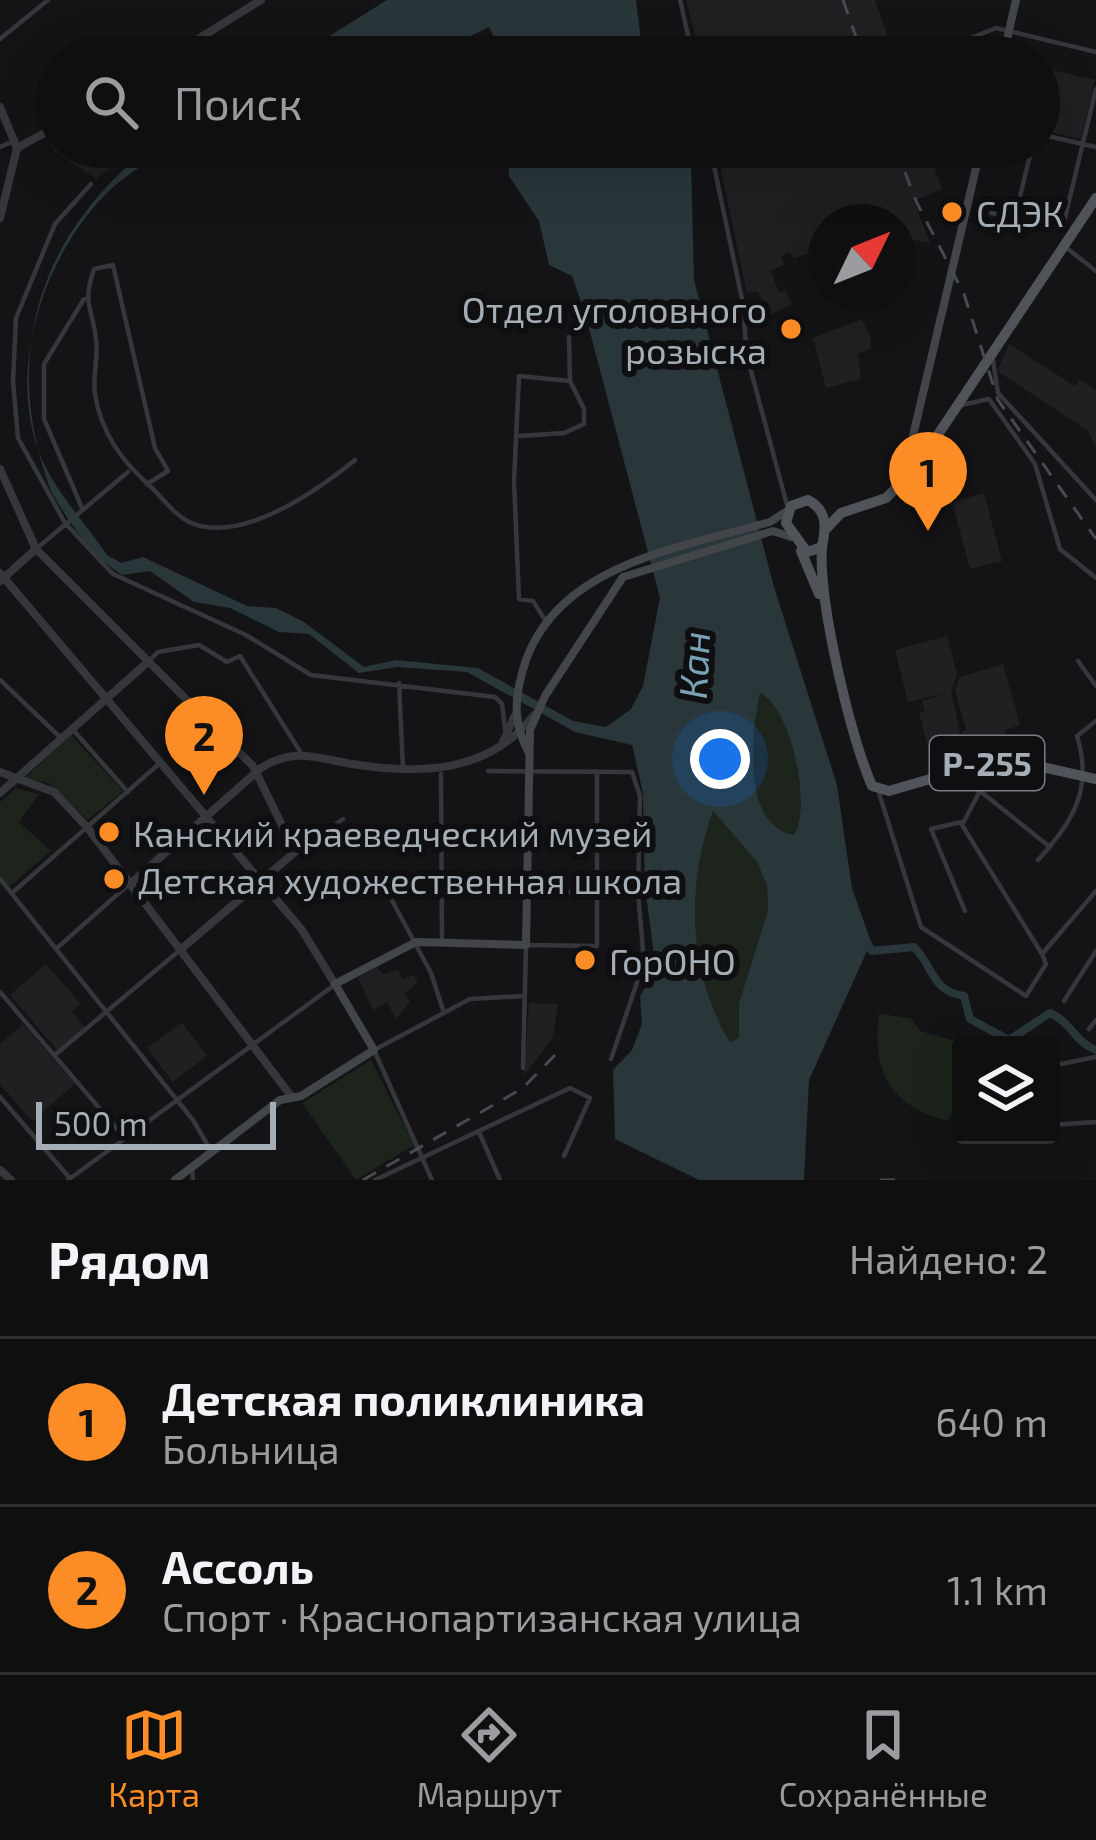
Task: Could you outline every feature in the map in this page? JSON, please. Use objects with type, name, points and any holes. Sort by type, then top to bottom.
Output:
[{"type":"main road","points":[[1008,36],[1016,0]]},
{"type":"main road","points":[[895,492],[908,457],[976,168]]},
{"type":"main road","points":[[825,530],[841,513],[895,492],[957,407],[1064,246],[1068,232],[1096,198]]},
{"type":"main road","points":[[908,457],[926,453]]},
{"type":"main road","points":[[530,755],[514,717],[519,685],[547,623],[581,587],[643,562],[772,526],[803,500],[841,513]]},
{"type":"main road","name":"Р-255","points":[[818,507],[825,530],[820,572],[870,783],[879,791],[1016,759],[1091,777]]},
{"type":"main road","name":"Р-255","points":[[788,510],[794,540],[831,627]]},
{"type":"main road","points":[[772,526],[807,552],[822,547]]},
{"type":"main road","points":[[175,1180],[285,1095],[301,1096],[374,1050],[335,984],[416,943],[526,945],[534,715],[585,640],[615,584],[643,562]]},
{"type":"street","points":[[0,39],[48,0]]},
{"type":"street","points":[[203,36],[261,0]]},
{"type":"street","points":[[680,0],[688,36]]},
{"type":"street","points":[[976,36],[996,28],[1030,36]]},
{"type":"street","points":[[1060,43],[1096,52]]},
{"type":"street","points":[[991,213],[1068,232],[1096,89]]},
{"type":"street","points":[[0,106],[16,144],[0,218]]},
{"type":"street","points":[[0,147],[36,135]]},
{"type":"street","points":[[1060,139],[1096,148]]},
{"type":"street","points":[[714,168],[739,283],[747,356],[788,510]]},
{"type":"street","points":[[1015,219],[1027,168]]},
{"type":"street","points":[[91,184],[55,224],[16,318],[13,381],[18,438],[65,523],[112,574],[246,634],[311,675],[495,697],[502,704],[507,737]]},
{"type":"street","points":[[1064,246],[1096,272]]},
{"type":"street","points":[[82,508],[44,418],[44,364],[84,299],[94,269],[112,266],[155,448],[168,470],[147,484]]},
{"type":"street","points":[[84,299],[97,339],[95,395],[109,442],[128,472],[194,524],[224,525],[289,508],[355,460]]},
{"type":"street","points":[[520,436],[564,433],[584,424],[584,409],[570,380],[568,337]]},
{"type":"street","points":[[991,355],[998,393],[1096,500]]},
{"type":"street","points":[[547,623],[533,601],[519,599],[514,481],[520,436],[519,376],[570,380]]},
{"type":"street","points":[[957,407],[989,399],[1035,464],[1060,549],[1096,578]]},
{"type":"street","points":[[0,469],[36,549],[256,772],[295,852]]},
{"type":"street","points":[[0,1096],[68,1178],[335,984],[302,930],[1,577],[128,472]]},
{"type":"street","points":[[784,489],[803,500]]},
{"type":"street","points":[[0,794],[158,652],[199,645],[227,662],[240,656],[301,753]]},
{"type":"street","points":[[1078,661],[1096,686]]},
{"type":"street","points":[[0,680],[62,739]]},
{"type":"street","points":[[399,682],[403,768]]},
{"type":"street","points":[[56,949],[256,772],[284,755],[301,753],[403,768],[476,762],[519,735],[534,715]]},
{"type":"street","points":[[476,762],[507,737],[514,717]]},
{"type":"street","points":[[1038,860],[1068,822],[1091,777],[1077,736],[1096,721]]},
{"type":"street","points":[[73,730],[128,792]]},
{"type":"street","points":[[12,894],[161,762]]},
{"type":"street","points":[[965,911],[931,829],[961,822],[980,791],[983,764]]},
{"type":"street","points":[[488,771],[632,772],[640,796],[638,892],[644,962],[611,1059]]},
{"type":"street","points":[[0,772],[54,792],[88,827],[285,1095]]},
{"type":"street","points":[[524,1068],[526,945],[597,946],[597,773]]},
{"type":"street","points":[[441,774],[442,943]]},
{"type":"street","points":[[879,791],[921,928],[1026,996],[1046,964],[961,822]]},
{"type":"street","points":[[980,791],[1050,847]]},
{"type":"street","points":[[56,1054],[260,880],[344,819]]},
{"type":"street","points":[[0,879],[107,1011],[211,1151]]},
{"type":"street","points":[[444,1013],[416,943],[387,891],[638,892]]},
{"type":"street","points":[[1042,954],[1095,894]]},
{"type":"street","points":[[1064,1001],[1096,951]]},
{"type":"street","points":[[0,992],[124,1136]]},
{"type":"street","points":[[433,1180],[374,1050],[470,999],[524,996]]},
{"type":"street","points":[[1089,1029],[1096,1020]]},
{"type":"street","points":[[1060,1064],[1096,1057]]},
{"type":"street","points":[[375,1180],[570,1088],[590,1098],[564,1156]]},
{"type":"street","points":[[1060,1124],[1096,1122]]},
{"type":"street","points":[[479,1132],[500,1180]]},
{"type":"street","points":[[192,1166],[193,1180]]},
{"type":"street","points":[[0,1169],[10,1180]]},
{"type":"shaded area","points":[[686,0],[875,0],[888,36],[695,36]]},
{"type":"shaded area","points":[[1060,72],[1095,80],[1081,139],[1060,134]]},
{"type":"shaded area","points":[[80,168],[111,168],[96,179]]},
{"type":"shaded area","points":[[720,168],[934,168],[942,189],[915,204],[808,204],[808,254],[781,256],[784,265],[771,271],[779,293],[786,291],[792,304],[768,316],[758,291],[747,293]]},
{"type":"shaded area","points":[[916,206],[930,243],[916,240]]},
{"type":"shaded area","points":[[862,319],[871,339],[870,349],[858,354],[861,379],[826,388],[813,338]]},
{"type":"shaded area","points":[[1009,344],[1075,386],[1080,379],[1096,390],[1096,446],[1087,430],[997,371]]},
{"type":"shaded area","points":[[984,493],[1002,561],[970,569],[952,502]]},
{"type":"shaded area","points":[[947,636],[957,673],[951,691],[961,737],[928,747],[919,713],[925,711],[922,701],[947,693],[908,702],[895,650]]},
{"type":"shaded area","points":[[1003,664],[1020,725],[1005,730],[1011,751],[975,761],[962,732],[966,730],[955,690],[960,677]]},
{"type":"shaded area","points":[[760,692],[781,717],[795,758],[801,802],[794,835],[776,828],[757,795],[753,751]]},
{"type":"shaded area","points":[[71,735],[123,791],[88,820],[49,783],[25,778]]},
{"type":"shaded area","points":[[16,788],[39,794],[19,822],[51,851],[9,887],[0,876],[0,802]]},
{"type":"shaded area","points":[[713,811],[757,862],[767,886],[768,910],[739,1003],[739,1039],[730,1042],[706,987],[696,929],[698,869]]},
{"type":"shaded area","points":[[46,964],[80,1003],[72,1011],[85,1027],[58,1051],[10,995]]},
{"type":"shaded area","points":[[377,967],[383,974],[398,970],[402,979],[414,975],[418,982],[405,993],[410,1002],[396,1019],[387,1002],[373,1010],[358,978]]},
{"type":"shaded area","points":[[529,1003],[558,1004],[553,1037],[524,1076]]},
{"type":"shaded area","points":[[879,1014],[910,1018],[920,1031],[952,1041],[952,1114],[947,1121],[898,1095],[882,1068]]},
{"type":"shaded area","points":[[182,1022],[207,1056],[173,1082],[147,1048]]},
{"type":"shaded area","points":[[23,1024],[75,1084],[32,1121],[0,1084],[0,1044]]},
{"type":"shaded area","points":[[371,1060],[414,1145],[356,1180],[302,1103]]},
{"type":"water","points":[[387,0],[636,0],[640,36],[494,36],[489,27],[470,36],[330,36]]},
{"type":"water","points":[[127,168],[140,168],[103,197],[63,252],[37,314],[56,259],[81,219]]},
{"type":"water","name":"Кан","points":[[509,168],[691,168],[694,280],[774,587],[837,785],[852,888],[871,942],[809,1080],[804,1180],[699,1180],[615,1139],[613,1070],[632,1050],[642,1024],[640,996],[656,970],[645,887],[643,793],[632,745],[575,732],[467,672],[397,667],[359,673],[309,634],[279,632],[230,608],[194,602],[150,571],[122,575],[100,558],[51,491],[41,457],[107,555],[121,563],[143,557],[247,606],[276,608],[304,622],[364,667],[396,660],[478,668],[573,721],[606,727],[631,709],[643,686],[660,598],[585,313],[572,276],[549,265],[539,221],[509,176]],"holes":[[[760,693],[771,702],[789,737],[799,781],[801,802],[794,835],[777,828],[757,796],[753,752]],[[713,811],[757,862],[767,886],[768,910],[739,1003],[739,1038],[730,1042],[706,987],[696,929],[698,869]]]},
{"type":"water","points":[[31,347],[29,392],[36,440],[27,388]]},
{"type":"waterway","points":[[865,939],[872,951],[914,947],[939,984],[964,996],[970,1019],[1009,1040],[1050,1013],[1096,1050]]},
{"type":"railway","points":[[843,0],[856,36]]},
{"type":"railway","points":[[903,168],[964,294],[998,400],[1096,539]]},
{"type":"railway","points":[[363,1180],[523,1088],[555,1055]]},
{"type":"railway","points":[[880,1180],[900,1180]]},
{"type":"place","name":"СДЭК","points":[[952,212]]},
{"type":"place","name":"Отдел уголовного розыска","points":[[791,329]]},
{"type":"place","name":"Детская поликлиника","points":[[928,531]]},
{"type":"place","name":"Ассоль","points":[[204,795]]},
{"type":"place","name":"Канский краеведческий музей","points":[[109,832]]},
{"type":"place","name":"Детская художественная школа","points":[[114,879]]},
{"type":"place","name":"ГорОНО","points":[[585,960]]}]
